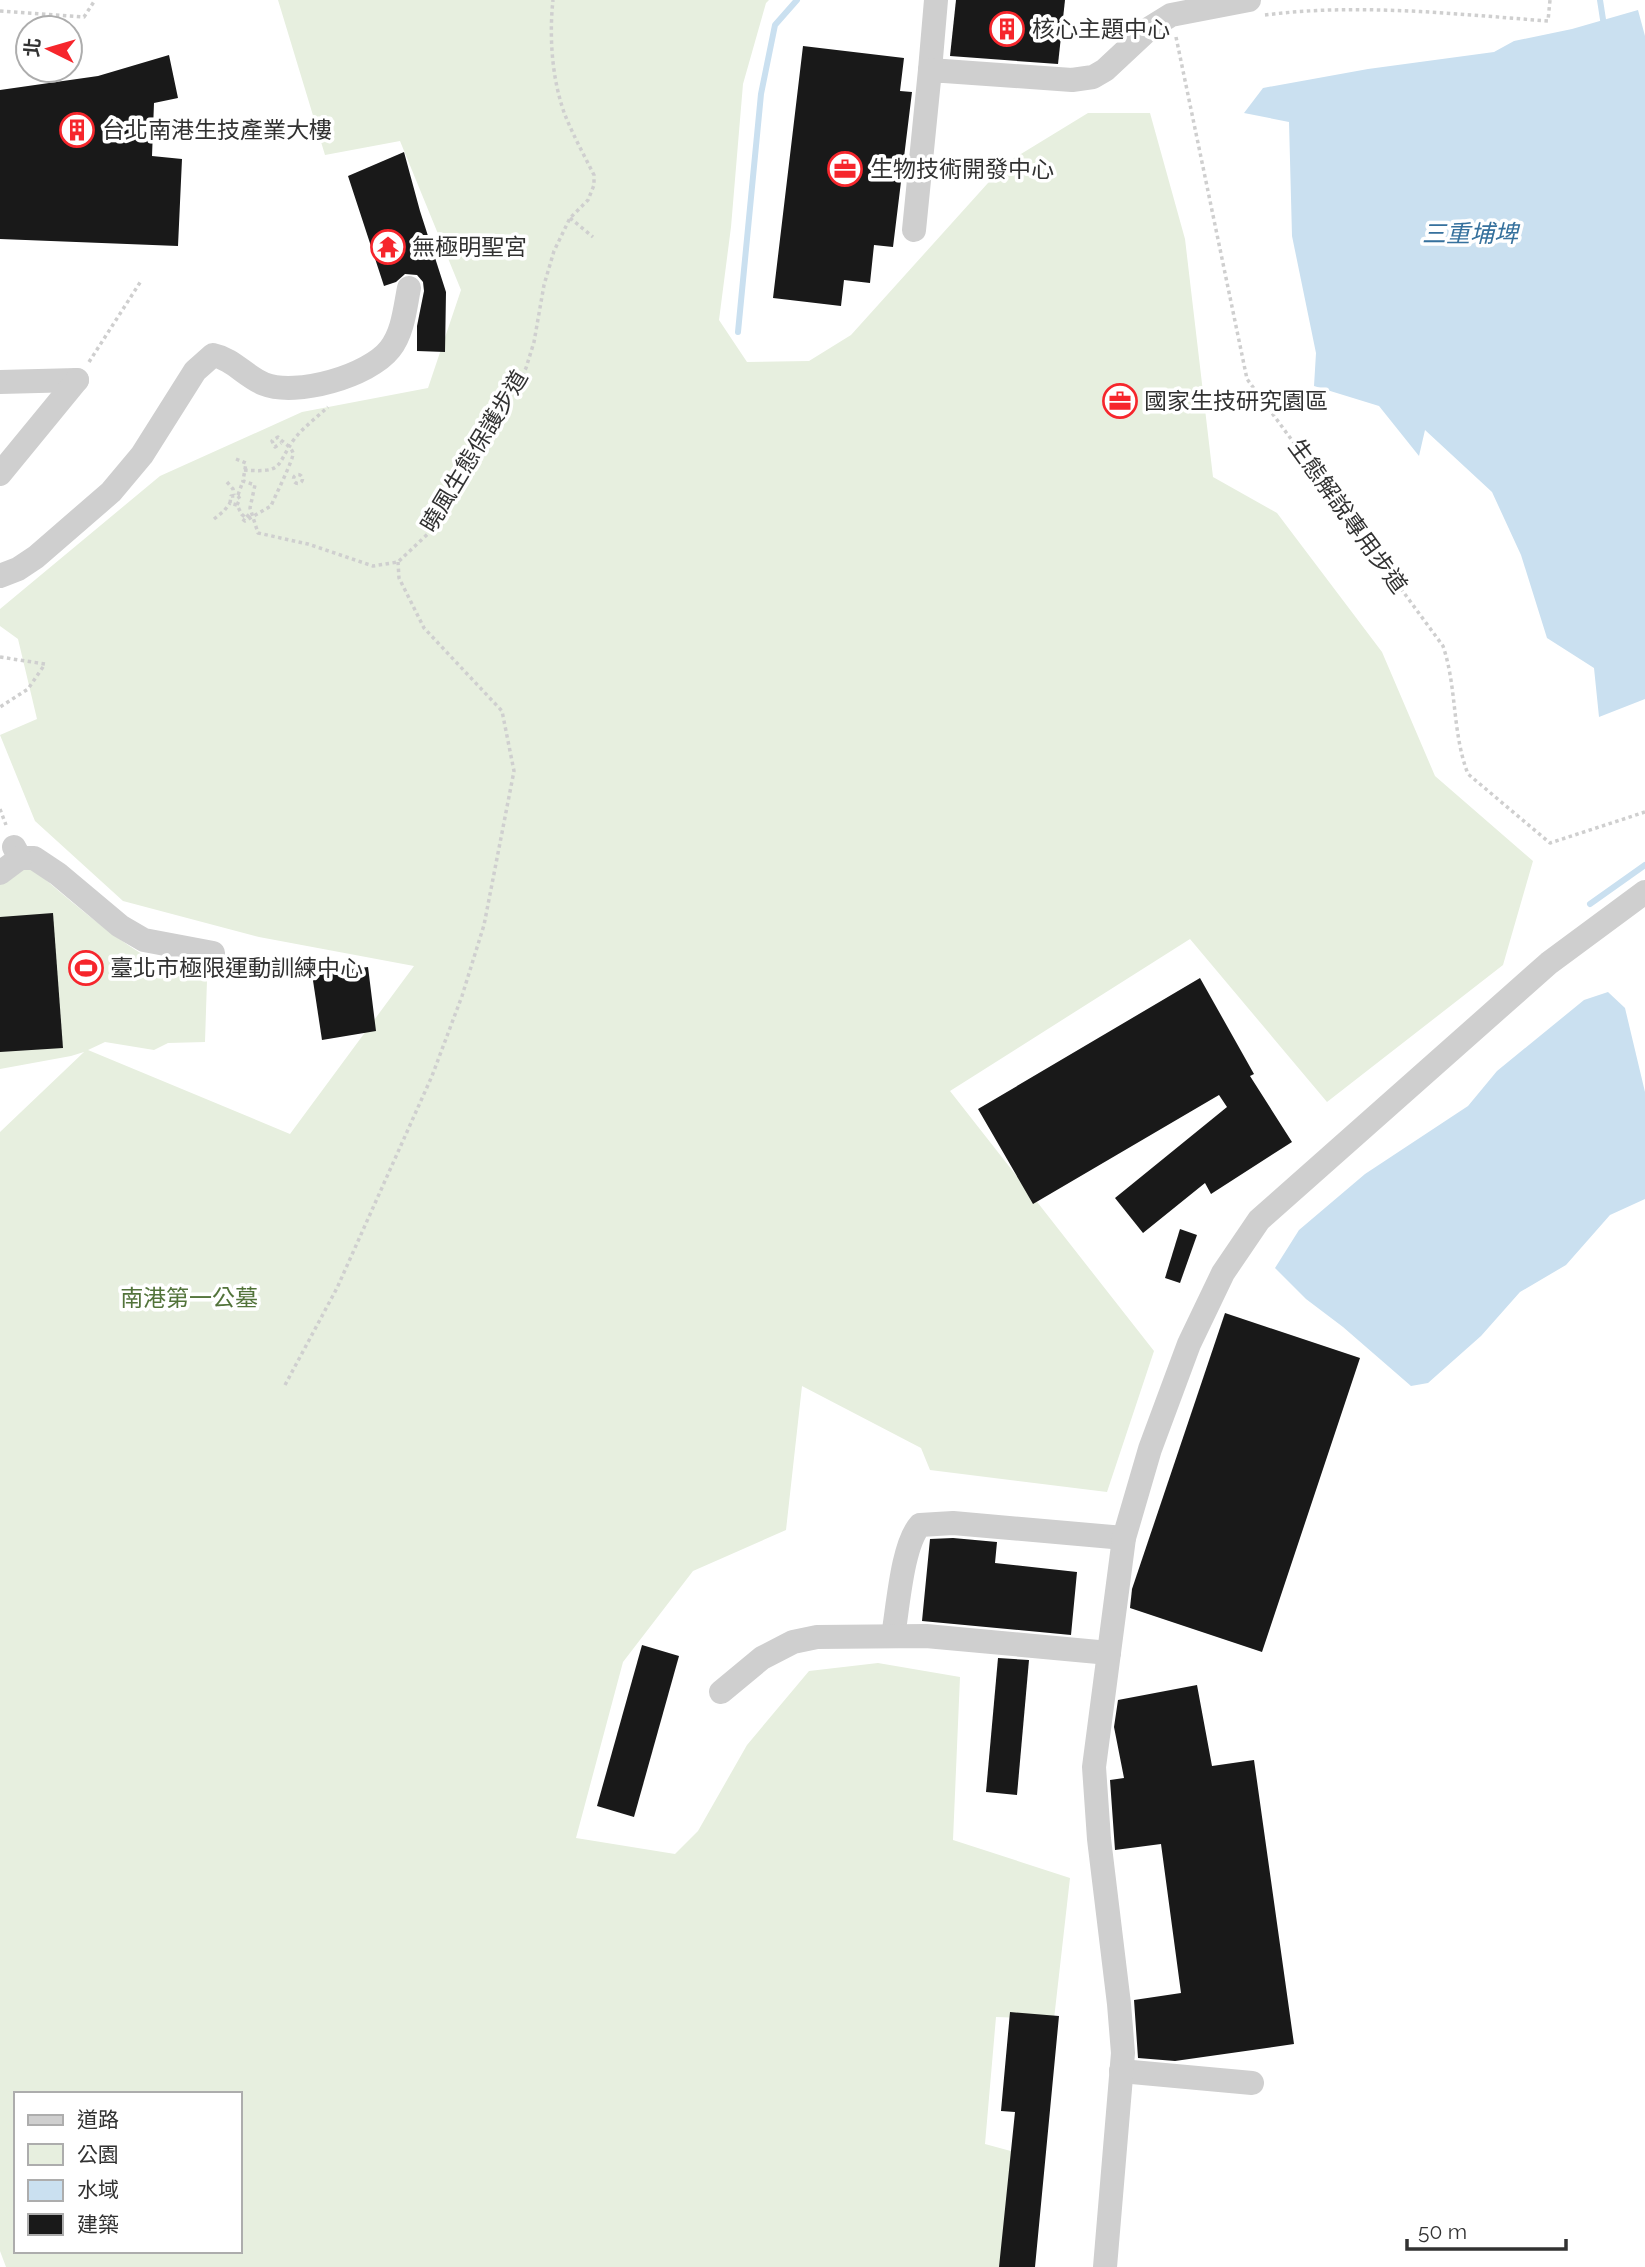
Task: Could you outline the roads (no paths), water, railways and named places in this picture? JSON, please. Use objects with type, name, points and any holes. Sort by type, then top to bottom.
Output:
[{"type":"lane","points":[[914,230],[936,0]]},
{"type":"lane","points":[[930,70],[1072,80],[1093,77],[1105,70],[1150,28],[1171,15],[1253,8]]},
{"type":"lane","points":[[0,576],[18,569],[36,557],[111,492],[142,455],[195,371],[213,355],[225,358],[265,384],[290,387],[331,382],[377,363],[391,348],[401,327],[409,288]]},
{"type":"lane","points":[[0,382],[77,380],[0,474]]},
{"type":"lane","points":[[0,873],[17,852],[34,858],[58,874],[120,926],[144,940],[213,953]]},
{"type":"lane","points":[[1105,2267],[1123,2053],[1099,1839],[1094,1767],[1124,1538],[1150,1450],[1189,1344],[1223,1273],[1259,1220],[1549,963],[1645,892]]},
{"type":"lane","points":[[893,1636],[908,1550],[920,1525],[953,1523],[1124,1538]]},
{"type":"lane","points":[[721,1692],[762,1658],[793,1642],[817,1637],[926,1636],[1109,1653]]},
{"type":"lane","points":[[1121,2071],[1252,2083]]},
{"type":"water","name":"三重埔埤","points":[[1638,10],[1645,36],[1645,699],[1599,717],[1594,668],[1547,638],[1521,555],[1492,492],[1425,430],[1419,456],[1379,406],[1314,386],[1316,353],[1292,236],[1289,122],[1244,113],[1263,88],[1368,69],[1494,52],[1514,41],[1572,29]]},
{"type":"water","points":[[1608,992],[1625,1008],[1645,1092],[1645,1199],[1610,1215],[1566,1265],[1520,1292],[1481,1336],[1428,1383],[1411,1386],[1306,1299],[1275,1268],[1299,1230],[1365,1174],[1468,1106],[1497,1071],[1584,1000]]},
{"type":"waterway","points":[[738,332],[761,94],[775,25],[797,0]]},
{"type":"waterway","points":[[1600,0],[1604,26]]},
{"type":"waterway","points":[[1590,904],[1645,865]]},
{"type":"place","name":"核心主題中心","points":[[1007,29]]},
{"type":"place","name":"台北南港生技產業大樓","points":[[77,130]]},
{"type":"place","name":"生物技術開發中心","points":[[845,169]]},
{"type":"place","name":"無極明聖宮","points":[[388,247]]},
{"type":"place","name":"國家生技研究園區","points":[[1120,401]]},
{"type":"place","name":"臺北市極限運動訓練中心","points":[[86,968]]},
{"type":"park label","name":"南港第一公墓","points":[[189,1298]]}]
